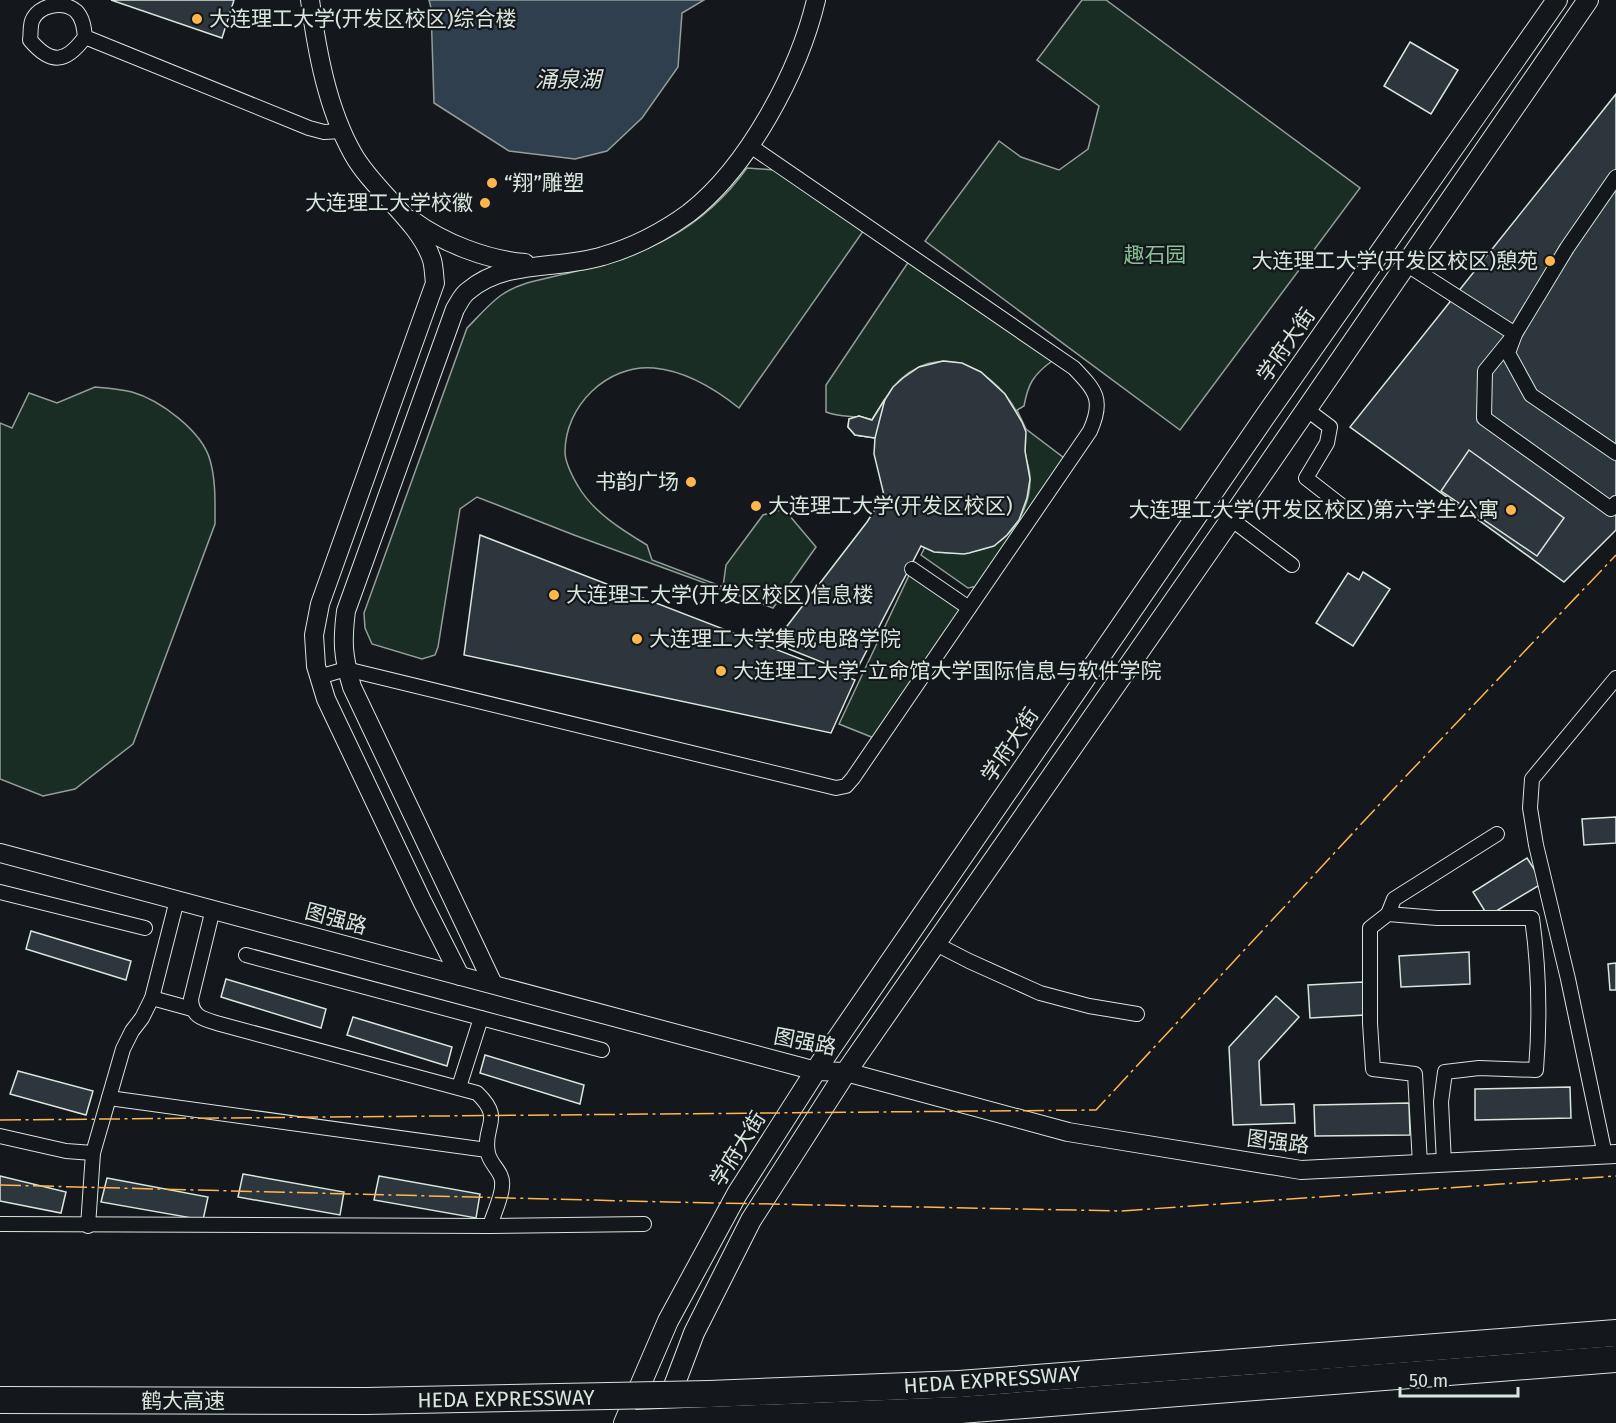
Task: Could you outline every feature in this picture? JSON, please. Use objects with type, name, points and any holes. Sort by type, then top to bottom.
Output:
[{"type":"highway","name":"HEDA EXPRESSWAY","points":[[366,1401],[709,1395],[959,1383],[1616,1333]]},
{"type":"highway","name":"HEDA EXPRESSWAY","points":[[636,1423],[960,1410],[1616,1359]]},
{"type":"highway","points":[[1531,1366],[1616,1366]]},
{"type":"highway","name":"鹤大高速","points":[[0,1400],[366,1401]]},
{"type":"main road","name":"学府大街","points":[[624,1423],[668,1321],[731,1205],[816,1071],[1260,425],[1557,0]]},
{"type":"main road","points":[[660,1423],[694,1333],[751,1220],[846,1072],[1231,519],[1588,0]]},
{"type":"street","points":[[310,0],[320,61],[353,154],[423,243],[432,260],[435,283],[320,604],[314,636],[316,666],[326,699],[460,976]]},
{"type":"street","points":[[493,984],[363,712],[346,669],[343,636],[346,611],[455,309],[466,292],[482,280],[504,272],[601,257],[656,234],[689,213],[721,182],[749,145],[788,79],[816,0]]},
{"type":"street","points":[[61,5],[75,10],[83,24],[85,37],[76,50],[65,56],[49,57],[30,40],[31,22],[37,12],[48,6],[61,5]]},
{"type":"street","points":[[85,37],[309,128],[324,132],[343,131]]},
{"type":"street","points":[[319,677],[346,669],[836,788],[846,786],[853,778],[1090,431],[1097,415],[1097,400],[1090,385],[1074,368],[749,145]]},
{"type":"street","points":[[1616,177],[1582,224],[1515,334],[1485,371],[1484,418],[1611,509],[1616,503]]},
{"type":"street","points":[[390,201],[414,222],[438,237],[476,252],[515,262],[551,265]]},
{"type":"street","points":[[1406,264],[1515,334]]},
{"type":"street","points":[[1515,334],[1508,353],[1531,395],[1616,453]]},
{"type":"street","points":[[1306,409],[1330,427],[1327,443],[1306,478],[1351,513]]},
{"type":"street","points":[[1231,519],[1292,565]]},
{"type":"street","points":[[912,569],[969,608]]},
{"type":"street","points":[[1610,1154],[1536,845],[1530,808],[1532,779],[1616,678]]},
{"type":"street","points":[[1420,1164],[1415,1074],[1373,1069],[1370,1023],[1370,928],[1388,914],[1394,899],[1497,834]]},
{"type":"street","name":"图强路","points":[[0,853],[816,1071],[846,1072],[1068,1132],[1301,1170],[1610,1154]]},
{"type":"street","points":[[0,892],[145,928]]},
{"type":"street","points":[[88,1226],[93,1154],[123,1049],[152,998],[177,900]]},
{"type":"street","points":[[192,1009],[190,999],[213,909]]},
{"type":"street","points":[[1388,914],[1437,918],[1532,918],[1536,950],[1539,1037],[1536,1070],[1479,1068],[1445,1072],[1441,1102],[1444,1163]]},
{"type":"street","points":[[936,944],[1040,993],[1089,1006],[1137,1014]]},
{"type":"street","points":[[246,955],[602,1050]]},
{"type":"street","points":[[152,998],[192,1009],[201,1018],[220,1024],[477,1092],[490,1108],[492,1121],[487,1150],[490,1161],[501,1176],[503,1185],[490,1226]]},
{"type":"street","points":[[459,1087],[481,1018]]},
{"type":"street","points":[[109,1098],[487,1150]]},
{"type":"street","points":[[0,1136],[66,1151],[93,1154]]},
{"type":"street","points":[[0,1224],[490,1226],[644,1224]]},
{"type":"green space","name":"趣石园","points":[[1082,0],[1106,0],[1360,188],[1180,430],[925,241],[999,141],[1021,157],[1059,170],[1088,149],[1099,106],[1037,60]]},
{"type":"green space","points":[[747,168],[775,170],[864,230],[739,408],[710,387],[677,373],[654,368],[620,373],[592,391],[581,404],[572,419],[565,452],[570,470],[584,495],[609,520],[647,545],[652,560],[723,587],[726,565],[763,515],[784,509],[816,547],[773,608],[477,497],[460,509],[435,655],[422,659],[372,644],[365,628],[364,613],[467,328],[487,307],[516,287],[622,258],[669,238],[710,209]]},
{"type":"green space","points":[[911,258],[1050,354],[1052,361],[1036,376],[1027,392],[1024,406],[1017,410],[1026,429],[1068,461],[978,586],[968,588],[921,555],[925,547],[939,552],[961,553],[993,545],[1010,531],[1023,511],[1030,478],[1025,452],[1025,434],[1016,411],[1005,394],[974,369],[956,363],[938,362],[919,367],[901,379],[872,420],[826,412],[826,385]]},
{"type":"green space","points":[[95,387],[123,390],[143,396],[167,409],[198,438],[206,449],[212,468],[215,524],[133,744],[75,789],[43,796],[0,779],[0,423],[12,428],[29,393],[57,403]]},
{"type":"green space","points":[[912,569],[959,605],[961,612],[874,738],[839,724]]},
{"type":"water","name":"涌泉湖","points":[[429,0],[704,0],[682,13],[678,67],[642,118],[607,151],[575,159],[509,151],[434,103]]},
{"type":"building","name":"大连理工大学(开发区校区)综合楼","points":[[111,0],[234,0],[222,38]]},
{"type":"building","points":[[1410,42],[1458,70],[1431,114],[1384,86]]},
{"type":"building","name":"大连理工大学(开发区校区)憩苑","points":[[1616,94],[1616,530],[1564,582],[1350,427]]},
{"type":"building","points":[[943,361],[962,363],[981,372],[1005,394],[1022,422],[1026,432],[1025,451],[1030,479],[1027,498],[1019,520],[994,546],[969,553],[934,552],[921,546],[854,675],[774,643],[867,522],[884,495],[874,454],[875,438],[855,435],[848,427],[849,419],[859,416],[872,420],[893,387],[903,378],[919,367]]},
{"type":"building","points":[[885,399],[875,438],[855,435],[848,427],[849,419],[859,416],[872,420]]},
{"type":"building","name":"大连理工大学(开发区校区)第六学生公寓","points":[[1469,450],[1564,518],[1537,556],[1441,491]]},
{"type":"building","name":"大连理工大学(开发区校区)信息楼","points":[[480,535],[855,680],[831,733],[464,655]]},
{"type":"building","points":[[1363,572],[1390,589],[1353,646],[1316,623],[1348,573],[1359,580]]},
{"type":"building","points":[[1616,817],[1616,843],[1584,845],[1582,819]]},
{"type":"building","points":[[1527,858],[1543,883],[1488,916],[1473,892]]},
{"type":"building","points":[[31,931],[131,961],[126,980],[26,949]]},
{"type":"building","points":[[1469,952],[1470,984],[1401,987],[1399,956]]},
{"type":"building","points":[[1616,963],[1616,990],[1610,990],[1608,964]]},
{"type":"building","points":[[226,979],[326,1009],[321,1028],[221,997]]},
{"type":"building","points":[[1363,982],[1365,1015],[1310,1018],[1308,985]]},
{"type":"building","points":[[1276,996],[1299,1017],[1259,1061],[1261,1105],[1294,1104],[1295,1123],[1233,1125],[1229,1047]]},
{"type":"building","points":[[353,1017],[452,1047],[447,1066],[347,1035]]},
{"type":"building","points":[[485,1055],[584,1085],[580,1104],[480,1073]]},
{"type":"building","points":[[18,1071],[93,1091],[86,1115],[10,1094]]},
{"type":"building","points":[[1570,1087],[1571,1118],[1475,1120],[1475,1089]]},
{"type":"building","points":[[1409,1103],[1410,1135],[1315,1136],[1314,1105]]},
{"type":"building","points":[[243,1174],[344,1192],[340,1215],[238,1197]]},
{"type":"building","points":[[0,1176],[66,1192],[61,1213],[0,1201]]},
{"type":"building","points":[[379,1176],[480,1194],[476,1218],[374,1200]]},
{"type":"building","points":[[107,1178],[208,1197],[203,1220],[101,1202]]},
{"type":"power","points":[[0,1120],[1096,1110],[1390,793],[1616,555]]},
{"type":"power","points":[[0,1185],[1121,1211],[1616,1176]]},
{"type":"place","name":"大连理工大学(开发区校区)综合楼","points":[[197,19]]},
{"type":"place","name":"“翔”雕塑","points":[[492,183]]},
{"type":"place","name":"大连理工大学校徽","points":[[485,203]]},
{"type":"place","name":"大连理工大学(开发区校区)憩苑","points":[[1550,261]]},
{"type":"place","name":"书韵广场","points":[[691,482]]},
{"type":"place","name":"大连理工大学(开发区校区)","points":[[756,506]]},
{"type":"place","name":"大连理工大学(开发区校区)第六学生公寓","points":[[1511,510]]},
{"type":"place","name":"大连理工大学(开发区校区)信息楼","points":[[554,595]]},
{"type":"place","name":"大连理工大学集成电路学院","points":[[637,639]]},
{"type":"place","name":"大连理工大学-立命馆大学国际信息与软件学院","points":[[721,671]]}]
